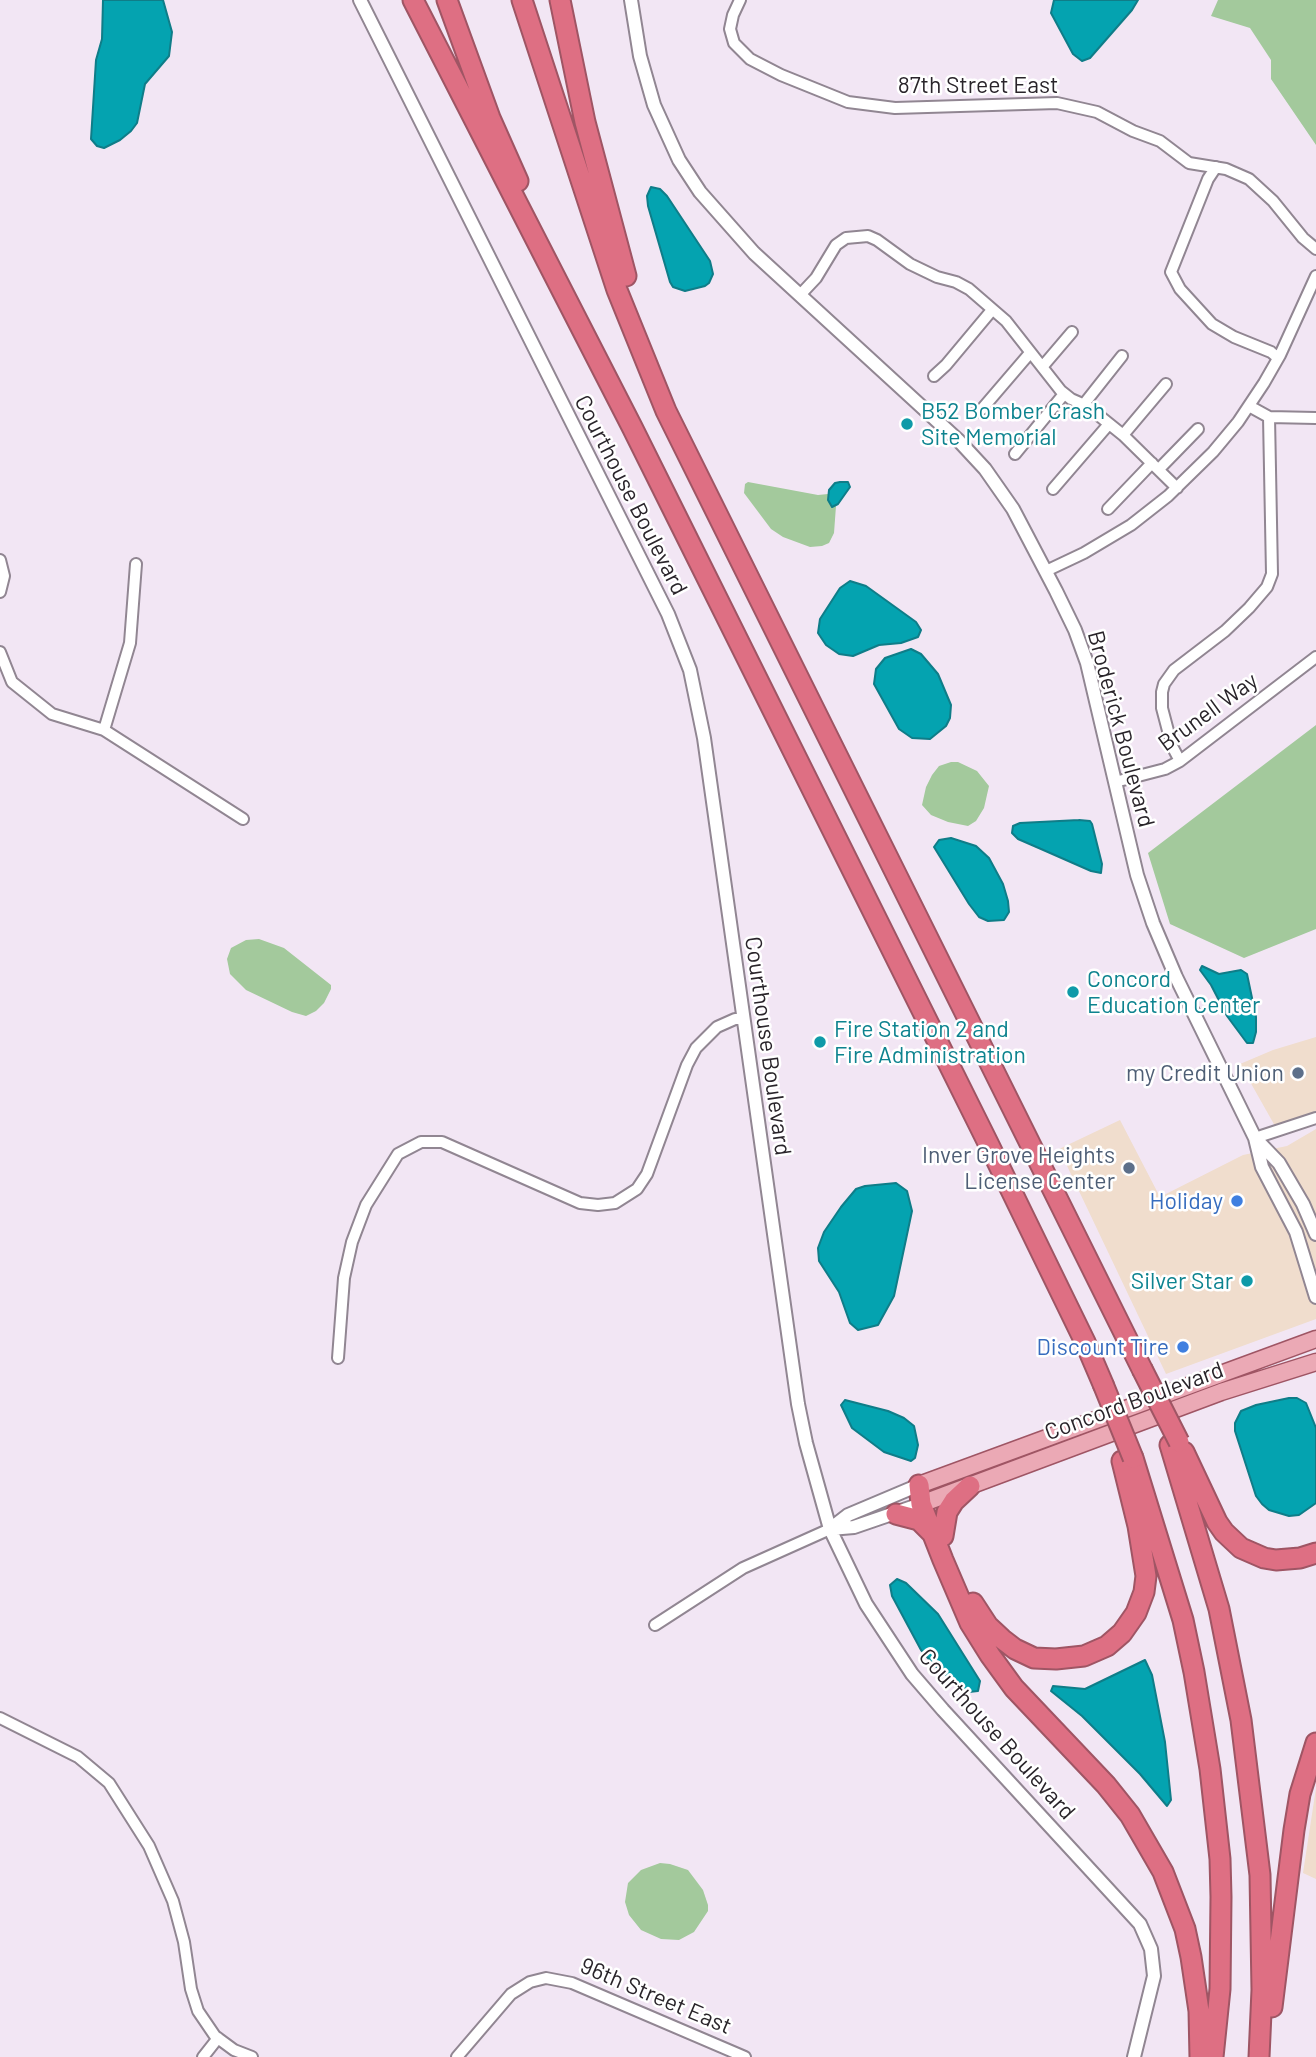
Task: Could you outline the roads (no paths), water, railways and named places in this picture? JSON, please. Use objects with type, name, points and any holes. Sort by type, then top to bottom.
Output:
[{"type":"highway","points":[[413,0],[598,361],[988,1143],[1103,1384],[1183,1620],[1194,1671],[1210,1769],[1220,1859],[1220,1989],[1213,2057]]},
{"type":"highway","points":[[447,0],[490,118],[598,361]]},
{"type":"highway","points":[[522,0],[617,290],[650,374],[1142,1369],[1174,1443],[1217,1522],[1232,1541],[1252,1554],[1276,1560],[1300,1558],[1316,1553]]},
{"type":"highway","points":[[560,0],[585,122],[620,257],[664,387],[698,474]]},
{"type":"highway","points":[[1174,1443],[1219,1609],[1247,1759],[1262,1920],[1259,2057]]},
{"type":"highway","points":[[896,1514],[919,1520],[938,1536],[977,1611],[988,1626],[1015,1649],[1034,1658],[1056,1660],[1084,1656],[1107,1646],[1122,1633],[1136,1614],[1144,1592],[1145,1559],[1127,1459]]},
{"type":"highway","points":[[938,1536],[954,1501],[970,1486]]},
{"type":"highway","points":[[924,1497],[970,1623],[990,1655],[1014,1688],[1114,1795],[1130,1815],[1163,1871],[1185,1929],[1191,1957],[1199,2011],[1200,2057]]},
{"type":"highway","points":[[1265,2057],[1294,1830],[1300,1794],[1316,1743]]},
{"type":"main road","name":"Concord Boulevard","points":[[924,1497],[1082,1425],[1316,1339]]},
{"type":"main road","name":"Concord Boulevard","points":[[924,1497],[970,1486],[1221,1392],[1316,1362]]},
{"type":"street","name":"Courthouse Boulevard","points":[[360,0],[679,638],[690,670],[704,738],[798,1404],[808,1455],[830,1530],[866,1604],[912,1674],[1140,1924],[1151,1949],[1154,1976],[1134,2057]]},
{"type":"street","name":"Broderick Boulevard","points":[[631,0],[645,78],[679,160],[699,192],[754,253],[959,441],[985,469],[1013,509],[1046,571],[1075,630],[1087,663],[1137,875],[1153,923],[1176,977],[1255,1138],[1262,1167],[1296,1232],[1316,1297]]},
{"type":"street","name":"87th Street East","points":[[740,0],[730,29],[734,43],[750,59],[760,64],[848,102],[895,108],[1057,103],[1097,112],[1133,131],[1160,141],[1189,163],[1238,173],[1260,187],[1303,238],[1316,249]]},
{"type":"street","points":[[1216,167],[1208,179],[1171,272],[1180,289],[1212,324],[1234,337],[1271,352],[1278,358]]},
{"type":"street","points":[[800,295],[816,278],[836,245],[846,238],[868,236],[877,240],[910,264],[969,289],[1017,334],[1064,394],[1083,404],[1123,435],[1177,488]]},
{"type":"street","points":[[1046,571],[1131,525],[1177,488],[1213,452],[1249,406],[1278,358],[1316,275]]},
{"type":"street","points":[[934,376],[992,310]]},
{"type":"street","points":[[1043,366],[1072,332]]},
{"type":"street","points":[[973,413],[982,409],[1030,353]]},
{"type":"street","points":[[1083,404],[1122,356]]},
{"type":"street","points":[[1123,435],[1166,384]]},
{"type":"street","points":[[1015,454],[1064,394]]},
{"type":"street","points":[[1249,406],[1269,417],[1316,418]]},
{"type":"street","points":[[1180,761],[1172,746],[1162,708],[1164,684],[1174,670],[1225,631],[1249,608],[1267,587],[1272,574],[1269,417]]},
{"type":"street","points":[[1053,489],[1109,424]]},
{"type":"street","points":[[1108,509],[1198,429]]},
{"type":"street","points":[[0,560],[4,576],[0,592]]},
{"type":"street","points":[[103,730],[130,643],[136,564]]},
{"type":"street","points":[[0,652],[12,681],[52,714],[103,730],[243,819]]},
{"type":"street","name":"Brunell Way","points":[[1115,782],[1165,769],[1180,761],[1316,657]]},
{"type":"street","points":[[338,1358],[344,1278],[352,1242],[366,1205],[392,1160],[404,1149],[421,1142],[442,1142],[580,1203],[598,1205],[615,1202],[637,1189],[647,1174],[687,1065],[696,1048],[717,1027],[735,1019],[743,1019]]},
{"type":"street","points":[[1255,1138],[1316,1118]]},
{"type":"street","name":"Broderick Boulevard","points":[[1255,1138],[1279,1163],[1303,1204],[1316,1234]]},
{"type":"street","points":[[656,1625],[743,1568],[830,1530],[848,1515],[924,1497]]},
{"type":"street","points":[[830,1530],[854,1527],[896,1514],[924,1497]]},
{"type":"street","points":[[0,1718],[78,1757],[97,1771],[118,1796],[149,1846],[162,1873],[180,1924],[195,2006],[207,2028],[218,2038],[234,2050],[252,2057]]},
{"type":"street","name":"96th Street East","points":[[457,2057],[511,1994],[530,1982],[546,1978],[572,1983],[745,2057]]},
{"type":"street","points":[[203,2057],[218,2038]]},
{"type":"water","points":[[103,0],[163,0],[172,32],[169,56],[145,84],[137,123],[120,140],[104,148],[97,146],[91,139],[96,60],[102,39]]},
{"type":"water","points":[[1054,0],[1138,0],[1090,58],[1082,61],[1073,54],[1051,13]]},
{"type":"water","points":[[651,187],[660,189],[667,196],[710,261],[713,274],[705,286],[685,291],[673,287],[670,282],[648,206],[647,196]]},
{"type":"water","points":[[848,482],[850,487],[838,504],[832,507],[828,500],[829,490],[835,483]]},
{"type":"water","points":[[850,581],[866,586],[916,622],[921,630],[918,637],[901,643],[879,645],[853,656],[839,654],[826,645],[818,633],[820,619],[840,588]]},
{"type":"water","points":[[911,649],[921,654],[938,674],[951,705],[946,726],[930,739],[912,738],[899,729],[874,684],[876,669],[885,658]]},
{"type":"water","points":[[1090,821],[1092,824],[1102,864],[1101,873],[1018,839],[1012,833],[1013,826],[1020,823]]},
{"type":"water","points":[[951,838],[976,846],[989,858],[1003,884],[1008,901],[1009,912],[1004,920],[988,921],[979,917],[969,904],[934,847],[939,840]]},
{"type":"water","points":[[1202,966],[1219,974],[1241,970],[1247,974],[1256,1017],[1253,1043],[1247,1043],[1227,1016],[1200,970]]},
{"type":"water","points":[[896,1183],[907,1191],[912,1211],[894,1296],[878,1325],[858,1330],[850,1323],[839,1292],[819,1261],[818,1248],[824,1232],[856,1189]]},
{"type":"water","points":[[1297,1398],[1306,1403],[1316,1428],[1316,1503],[1299,1515],[1289,1516],[1269,1510],[1256,1496],[1235,1431],[1235,1423],[1241,1411]]},
{"type":"water","points":[[845,1400],[888,1411],[914,1426],[918,1445],[915,1458],[911,1461],[884,1452],[852,1428],[841,1405]]},
{"type":"water","points":[[897,1579],[906,1583],[938,1614],[980,1681],[978,1691],[969,1692],[961,1688],[921,1650],[892,1596],[890,1585]]},
{"type":"water","points":[[1145,1660],[1152,1675],[1165,1742],[1171,1800],[1167,1806],[1140,1774],[1082,1716],[1051,1691],[1053,1686],[1085,1689]]},
{"type":"place","name":"B52 Bomber Crash Site Memorial","points":[[907,424]]},
{"type":"place","name":"Concord Education Center","points":[[1073,992]]},
{"type":"place","name":"Fire Station 2 and Fire Administration","points":[[820,1042]]},
{"type":"place","name":"my Credit Union","points":[[1298,1073]]},
{"type":"place","name":"Inver Grove Heights License Center","points":[[1129,1168]]},
{"type":"place","name":"Holiday","points":[[1237,1201]]},
{"type":"place","name":"Silver Star","points":[[1247,1281]]},
{"type":"place","name":"Discount Tire","points":[[1183,1347]]}]
